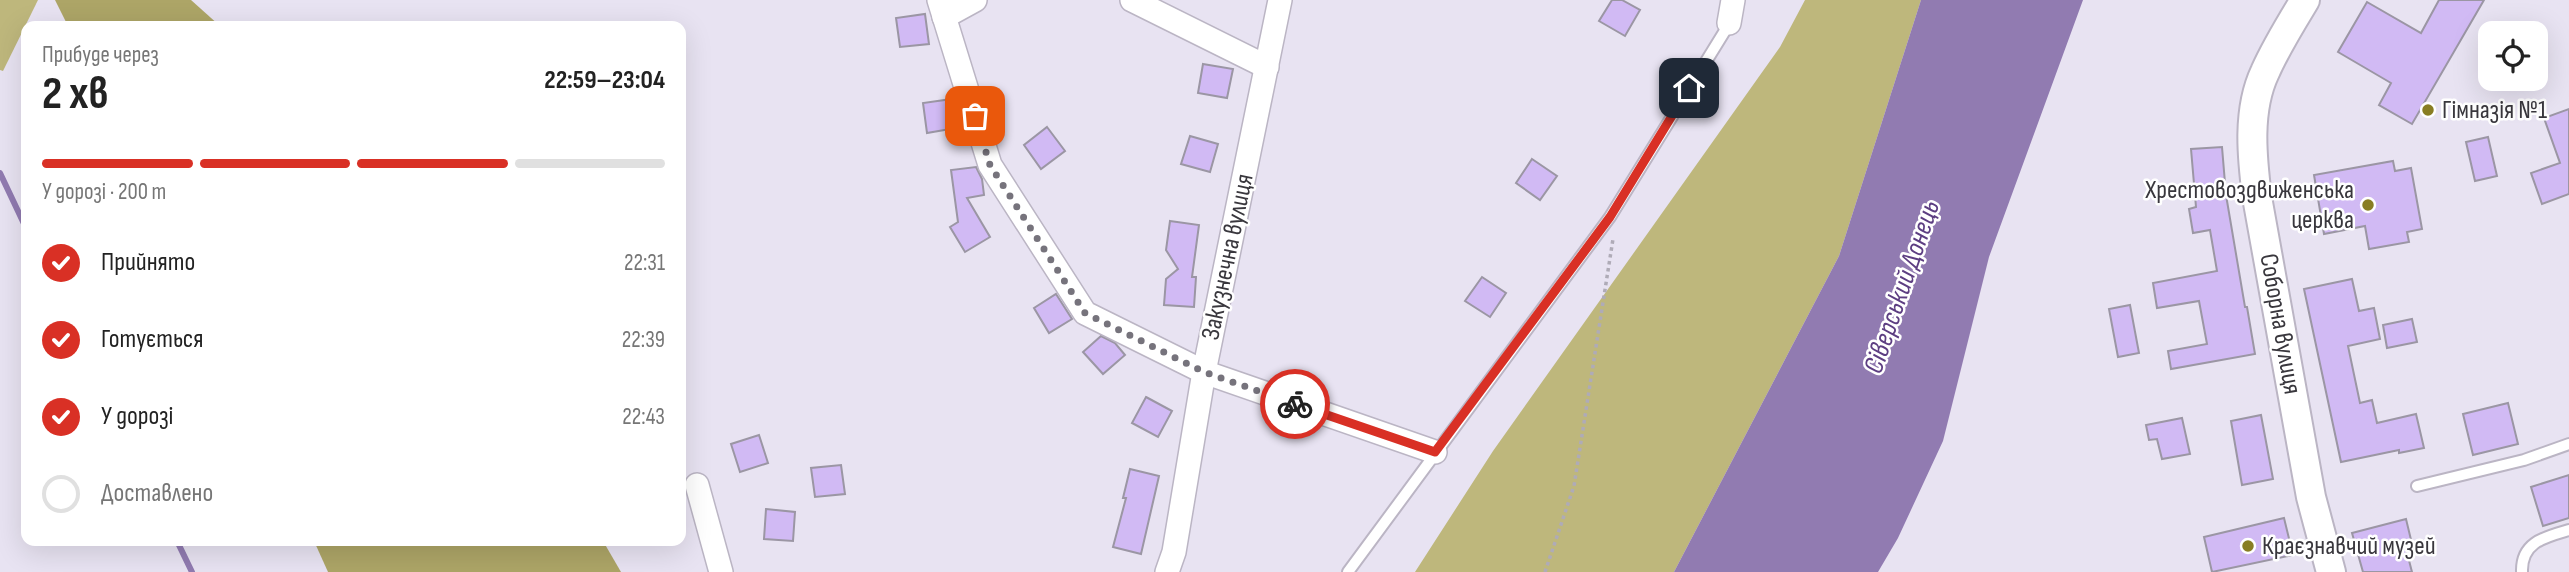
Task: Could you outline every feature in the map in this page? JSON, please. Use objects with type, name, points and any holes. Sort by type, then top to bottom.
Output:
[{"type":"street","points":[[975,0],[942,9],[990,165],[1085,313],[1204,372],[1435,452]]},
{"type":"street","points":[[1132,0],[1267,67]]},
{"type":"street","name":"Закузнечна вулиця","points":[[1167,572],[1174,552],[1204,372],[1280,0]]},
{"type":"street","points":[[1729,23],[1733,0]]},
{"type":"street","name":"Соборна вулиця","points":[[2305,0],[2263,74],[2255,111],[2252,155],[2257,197],[2311,497],[2331,572]]},
{"type":"street","points":[[698,485],[721,572]]},
{"type":"lane","points":[[1348,572],[1610,217],[1743,0]]},
{"type":"lane","points":[[2417,486],[2514,463],[2569,444]]},
{"type":"lane","points":[[2522,572],[2524,555],[2531,544],[2569,530]]},
{"type":"path","points":[[1545,572],[1574,486],[1615,226],[1610,217]]},
{"type":"shaded area","points":[[0,0],[38,0],[28,21],[21,21],[21,34],[3,71],[0,70]]},
{"type":"shaded area","points":[[55,0],[191,0],[214,21],[66,21]]},
{"type":"shaded area","points":[[1805,0],[1921,0],[1839,256],[1674,572],[1415,572],[1493,451],[1780,47]]},
{"type":"shaded area","points":[[316,546],[606,546],[621,572],[328,572]]},
{"type":"water","name":"Сіверський Донець","points":[[1921,0],[2083,0],[1989,257],[1943,441],[1898,538],[1878,572],[1674,572],[1839,256]]},
{"type":"building","points":[[1612,0],[1622,0],[1640,10],[1625,36],[1599,21]]},
{"type":"building","points":[[2439,0],[2484,0],[2412,124],[2379,105],[2391,83],[2338,52],[2367,2],[2421,33]]},
{"type":"building","points":[[925,14],[929,44],[900,47],[896,18]]},
{"type":"building","points":[[1203,64],[1233,69],[1227,98],[1198,93]]},
{"type":"building","points":[[952,99],[956,128],[927,133],[923,103]]},
{"type":"building","points":[[2569,109],[2569,194],[2542,204],[2531,173],[2560,163],[2544,118]]},
{"type":"building","points":[[1047,127],[1065,151],[1041,169],[1024,145]]},
{"type":"building","points":[[1190,136],[1218,144],[1210,172],[1181,164]]},
{"type":"building","points":[[2488,137],[2497,176],[2475,181],[2466,142]]},
{"type":"building","points":[[2222,147],[2226,195],[2255,354],[2171,369],[2168,351],[2207,344],[2199,301],[2157,308],[2153,283],[2217,271],[2210,230],[2193,233],[2189,209],[2196,207],[2191,149]]},
{"type":"building","points":[[1532,159],[1557,176],[1540,200],[1516,183]]},
{"type":"building","name":"Хрестовоздвиженська церква","points":[[2393,161],[2395,171],[2411,168],[2422,229],[2407,232],[2409,242],[2369,249],[2365,226],[2324,234],[2314,175]]},
{"type":"building","points":[[976,167],[982,179],[984,195],[967,198],[990,237],[965,252],[950,227],[958,222],[951,170]]},
{"type":"building","points":[[1170,221],[1199,225],[1192,277],[1196,277],[1194,307],[1164,305],[1166,279],[1178,269],[1166,250]]},
{"type":"building","points":[[1482,277],[1506,293],[1490,317],[1465,301]]},
{"type":"building","points":[[2352,279],[2359,311],[2374,308],[2380,339],[2348,346],[2360,403],[2372,400],[2377,423],[2416,414],[2424,448],[2399,453],[2399,450],[2341,462],[2304,289]]},
{"type":"building","points":[[1056,294],[1072,319],[1049,333],[1034,308]]},
{"type":"building","points":[[2130,305],[2139,353],[2118,357],[2109,309]]},
{"type":"building","points":[[2412,319],[2417,342],[2387,348],[2383,325]]},
{"type":"building","points":[[1101,336],[1115,343],[1125,355],[1103,374],[1083,352]]},
{"type":"building","points":[[1146,397],[1172,411],[1158,437],[1132,423]]},
{"type":"building","points":[[2508,403],[2518,444],[2473,455],[2463,414]]},
{"type":"building","points":[[2261,415],[2273,479],[2242,485],[2231,421]]},
{"type":"building","points":[[2182,418],[2190,454],[2162,459],[2157,439],[2149,440],[2146,425]]},
{"type":"building","points":[[759,435],[768,463],[740,472],[731,444]]},
{"type":"building","points":[[841,465],[845,494],[815,497],[811,468]]},
{"type":"building","points":[[1130,469],[1159,476],[1141,554],[1113,547],[1126,498],[1123,498]]},
{"type":"building","points":[[2569,475],[2569,518],[2543,526],[2531,487]]},
{"type":"building","points":[[766,509],[795,512],[793,541],[764,539]]},
{"type":"building","name":"Краєзнавчий музей","points":[[2284,518],[2293,555],[2212,572],[2204,537]]},
{"type":"building","points":[[2406,519],[2412,544],[2405,545],[2412,572],[2363,572],[2352,533]]},
{"type":"waterway","points":[[0,173],[21,217]]},
{"type":"waterway","points":[[179,546],[192,572]]},
{"type":"way so far","points":[[975,116],[990,165],[1085,313],[1204,372],[1295,404]]},
{"type":"place","name":"Гімназія №1","points":[[2428,110]]},
{"type":"place","name":"Хрестовоздвиженська церква","points":[[2368,205]]},
{"type":"place","name":"Краєзнавчий музей","points":[[2248,546]]},
{"type":"route","points":[[1295,404],[1435,452],[1610,217],[1689,88]]}]
